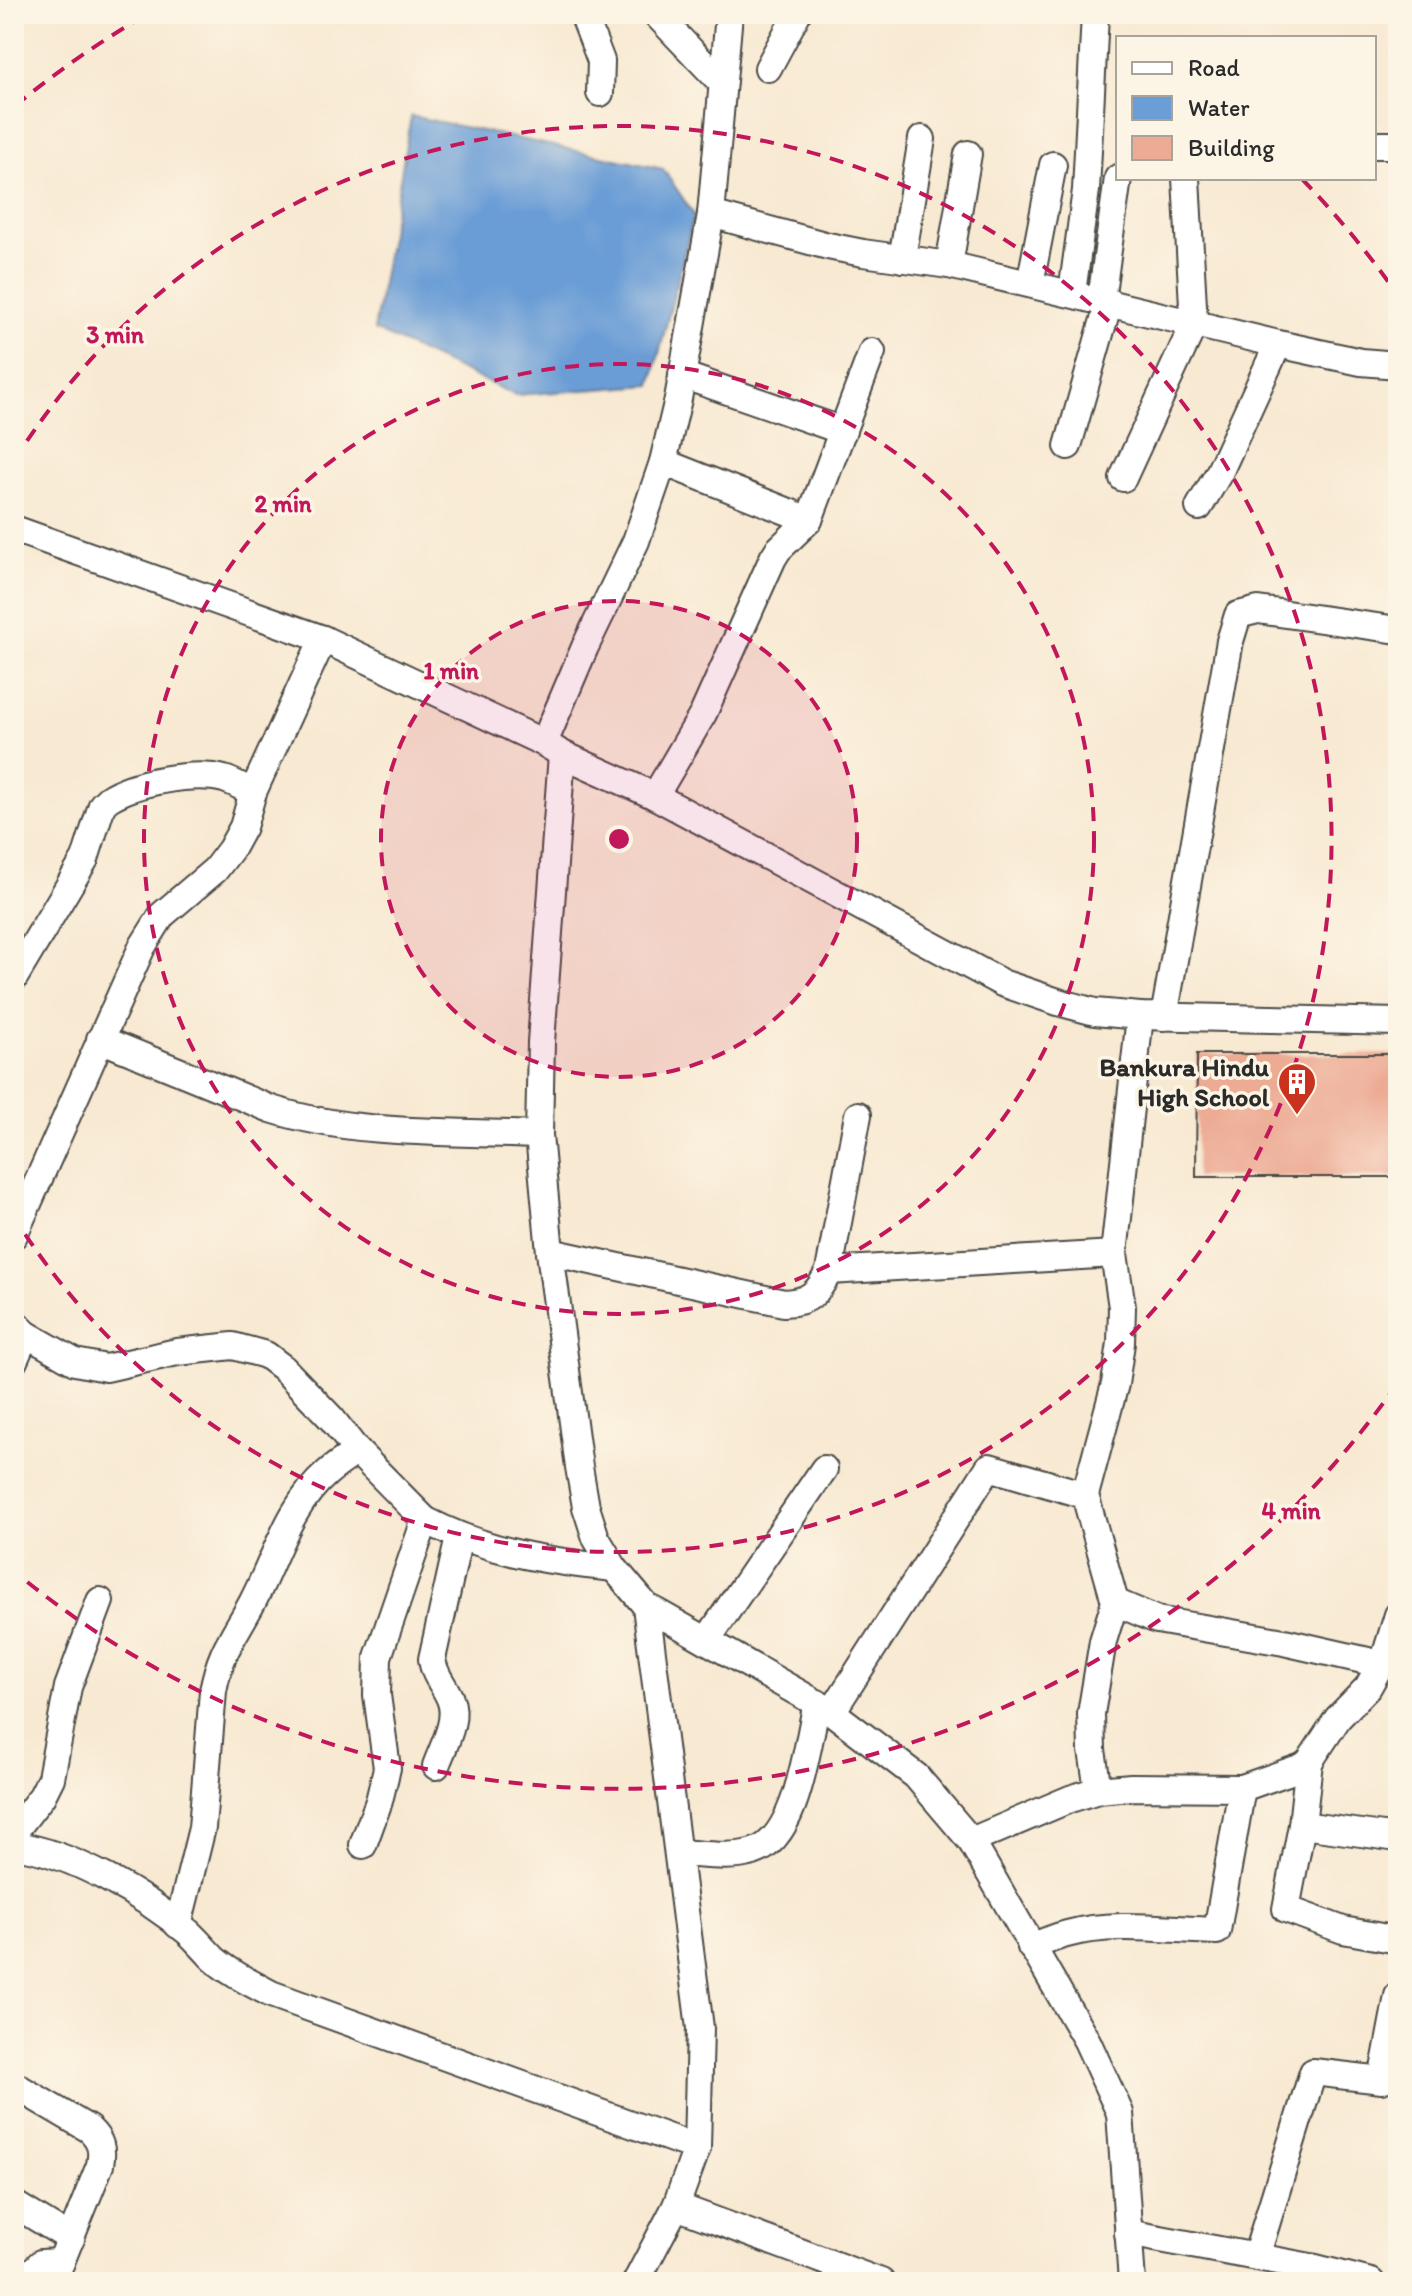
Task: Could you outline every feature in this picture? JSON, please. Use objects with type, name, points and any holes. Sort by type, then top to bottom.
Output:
[{"type":"street","points":[[583,14],[601,61],[600,93]]},
{"type":"street","points":[[656,14],[721,82]]},
{"type":"street","points":[[729,14],[711,214],[663,462],[636,541],[585,647],[553,748],[539,1135],[550,1252],[586,1507],[596,1538],[614,1568],[646,1606],[824,1708],[916,1776],[971,1841],[1087,2041],[1120,2113],[1132,2282]]},
{"type":"street","points":[[768,68],[797,14]]},
{"type":"street","points":[[1072,293],[1086,190],[1095,14]]},
{"type":"street","points":[[902,259],[922,139]]},
{"type":"street","points":[[1376,145],[1398,145]]},
{"type":"street","points":[[949,265],[968,154]]},
{"type":"street","points":[[1030,284],[1053,165]]},
{"type":"street","points":[[1068,446],[1105,301],[1118,180]]},
{"type":"street","points":[[1123,478],[1194,324],[1186,180]]},
{"type":"street","points":[[711,214],[828,246],[949,265],[1278,344],[1361,362],[1398,365]]},
{"type":"street","points":[[1199,507],[1219,473],[1278,344]]},
{"type":"street","points":[[655,796],[703,714],[773,558],[809,520],[872,352]]},
{"type":"street","points":[[682,375],[843,431]]},
{"type":"street","points":[[663,462],[809,520]]},
{"type":"street","points":[[14,529],[323,639],[655,796],[1002,983],[1095,1012],[1398,1022]]},
{"type":"street","points":[[1098,1790],[1091,1714],[1103,1641],[1115,1602],[1085,1495],[1115,1384],[1121,1343],[1122,1307],[1114,1254],[1152,1016],[1230,641],[1238,615],[1258,610],[1398,630]]},
{"type":"street","points":[[14,1235],[152,929],[162,915],[215,870],[231,849],[243,827],[253,792],[323,639]]},
{"type":"street","points":[[14,978],[85,859],[102,805],[108,799],[161,781],[193,777],[227,780],[253,792]]},
{"type":"street","points":[[100,1039],[298,1118],[383,1128],[539,1135]]},
{"type":"street","points":[[550,1252],[784,1303],[810,1298],[820,1290],[829,1271],[858,1115]]},
{"type":"street","points":[[829,1271],[1114,1254]]},
{"type":"street","points":[[14,1361],[20,1328],[75,1362],[106,1368],[177,1352],[233,1346],[251,1349],[266,1355],[283,1368],[332,1419],[357,1451],[425,1520],[459,1537],[534,1558],[614,1568]]},
{"type":"street","points":[[178,1925],[202,1828],[213,1691],[224,1648],[253,1601],[284,1532],[301,1504],[326,1474],[357,1451]]},
{"type":"street","points":[[678,1853],[744,1855],[768,1846],[777,1837],[791,1812],[824,1708],[989,1467],[1085,1495]]},
{"type":"street","points":[[707,1640],[824,1469]]},
{"type":"street","points":[[363,1845],[387,1768],[377,1695],[378,1657],[425,1520]]},
{"type":"street","points":[[436,1766],[450,1728],[453,1708],[433,1671],[432,1659],[459,1537]]},
{"type":"street","points":[[14,1832],[42,1796],[51,1778],[68,1687],[100,1601]]},
{"type":"street","points":[[1115,1602],[1157,1620],[1284,1642],[1381,1664]]},
{"type":"street","points":[[636,2282],[676,2206],[697,2148],[700,2028],[646,1606]]},
{"type":"street","points":[[1398,1615],[1381,1664],[1368,1687],[1338,1718],[1309,1762],[1302,1825],[1286,1909],[1343,1930],[1398,1940]]},
{"type":"street","points":[[971,1841],[1098,1790],[1131,1787],[1242,1788],[1289,1773],[1309,1762]]},
{"type":"street","points":[[1031,1947],[1068,1933],[1094,1930],[1147,1927],[1217,1931],[1242,1788]]},
{"type":"street","points":[[1302,1825],[1398,1838]]},
{"type":"street","points":[[14,1845],[29,1847],[92,1870],[133,1892],[178,1925],[236,1976],[271,1994],[697,2148]]},
{"type":"street","points":[[1256,2257],[1313,2072],[1382,2080],[1398,1996]]},
{"type":"street","points":[[14,2085],[89,2129],[98,2138],[102,2154],[100,2165],[62,2261]]},
{"type":"street","points":[[14,2204],[62,2261]]},
{"type":"street","points":[[676,2206],[881,2282]]},
{"type":"street","points":[[1128,2233],[1371,2282]]},
{"type":"street","points":[[21,2282],[41,2263],[62,2261]]},
{"type":"water","points":[[411,116],[663,169],[694,215],[651,385],[515,395],[374,330]]},
{"type":"building","name":"Bankura Hindu High School","points":[[1197,1054],[1398,1054],[1398,1177],[1196,1177]]},
{"type":"place","name":"Bankura Hindu High School","points":[[1297,1116]]}]
